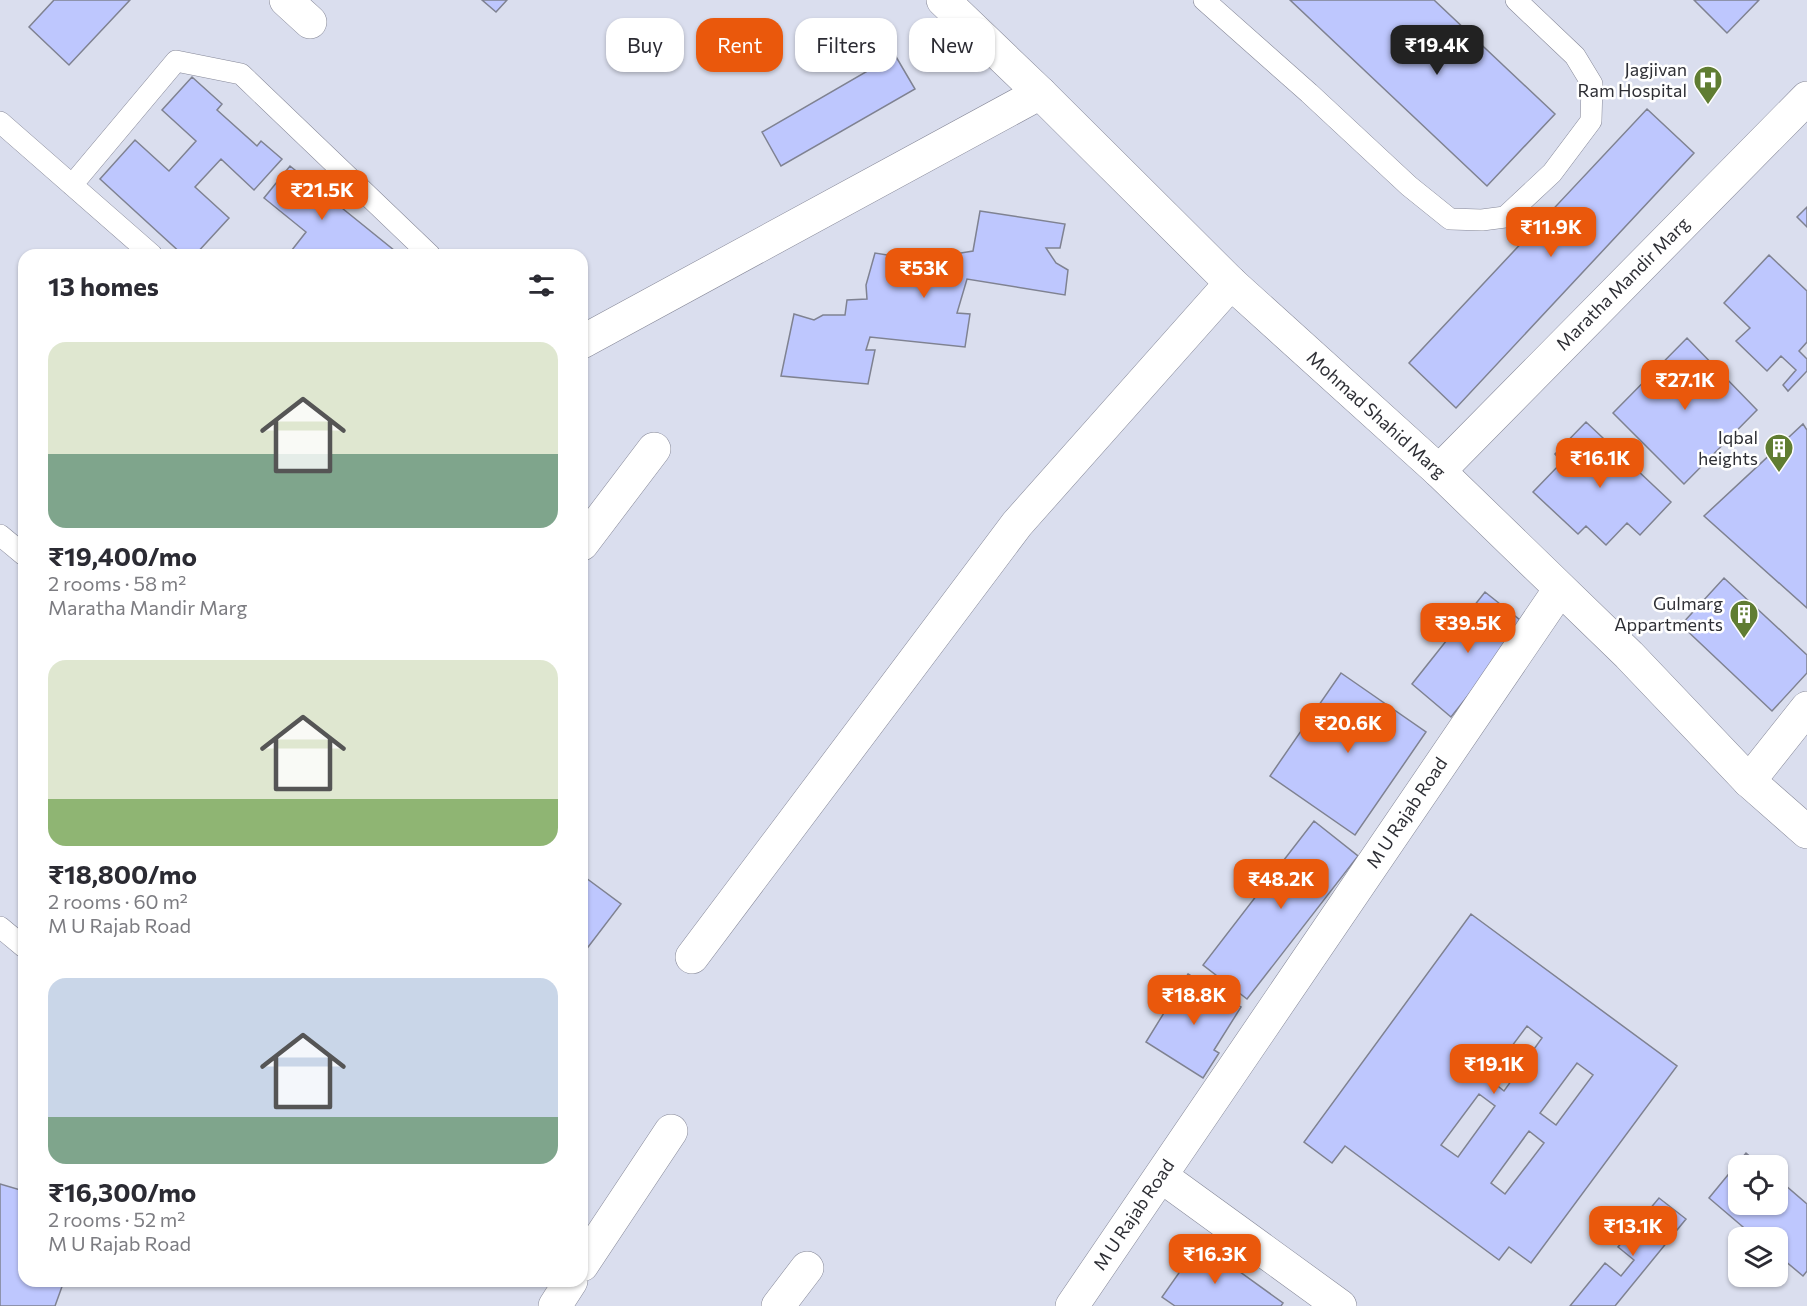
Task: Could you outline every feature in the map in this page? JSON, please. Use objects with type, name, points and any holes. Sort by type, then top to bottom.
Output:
[{"type":"street","points":[[286,0],[310,22]]},
{"type":"street","name":"Mohmad Shahid Marg","points":[[943,0],[1231,283],[1438,471],[1629,655],[1749,781],[1807,832]]},
{"type":"street","points":[[588,339],[1040,93]]},
{"type":"street","name":"Maratha Mandir Marg","points":[[1438,471],[1807,98]]},
{"type":"street","points":[[692,957],[1017,524],[1231,283]]},
{"type":"street","points":[[588,536],[654,449]]},
{"type":"street","name":"M U Rajab Road","points":[[1080,1303],[1161,1176],[1560,589]]},
{"type":"street","points":[[1749,781],[1807,708]]},
{"type":"street","points":[[588,1256],[671,1131]]},
{"type":"street","points":[[1161,1176],[1340,1306]]},
{"type":"street","points":[[778,1306],[807,1268]]},
{"type":"street","points":[[555,1306],[567,1287]]},
{"type":"lane","points":[[1204,0],[1433,206],[1450,219],[1482,220],[1505,217],[1552,173],[1591,121],[1592,84],[1575,56],[1516,0]]},
{"type":"lane","points":[[72,185],[176,61],[241,74],[424,249]]},
{"type":"lane","points":[[0,122],[145,249]]},
{"type":"lane","points":[[0,535],[18,550]]},
{"type":"lane","points":[[0,927],[18,942]]},
{"type":"building","points":[[54,0],[130,0],[69,65],[29,27]]},
{"type":"building","points":[[482,0],[507,0],[496,12]]},
{"type":"building","points":[[1290,0],[1434,0],[1555,114],[1487,186]]},
{"type":"building","name":"Jagjivan Ram Hospital","points":[[1694,0],[1759,0],[1727,33]]},
{"type":"building","points":[[897,58],[915,89],[781,166],[762,132],[866,72],[897,72]]},
{"type":"building","points":[[192,77],[222,104],[217,110],[257,146],[261,141],[282,159],[254,190],[221,159],[195,187],[229,218],[201,249],[176,249],[100,179],[135,140],[169,171],[196,141],[162,110]]},
{"type":"building","points":[[1647,109],[1694,153],[1456,408],[1409,363]]},
{"type":"building","points":[[290,166],[393,249],[293,249],[306,232],[264,198]]},
{"type":"building","points":[[1807,207],[1807,227],[1797,217]]},
{"type":"building","points":[[980,211],[1065,224],[1060,248],[1046,248],[1056,263],[1068,270],[1065,295],[967,279],[957,313],[970,314],[965,347],[870,337],[866,350],[875,350],[868,384],[781,376],[794,314],[814,320],[823,315],[845,315],[847,300],[867,299],[866,285],[875,253],[956,266],[954,254],[973,251]]},
{"type":"building","points":[[1769,255],[1807,291],[1807,342],[1799,351],[1807,359],[1807,371],[1788,391],[1783,385],[1796,370],[1781,356],[1767,371],[1736,341],[1750,328],[1724,303]]},
{"type":"building","points":[[1687,338],[1757,410],[1684,484],[1613,413]]},
{"type":"building","points":[[1586,422],[1671,502],[1640,535],[1627,523],[1606,545],[1586,526],[1578,534],[1533,492],[1562,462],[1555,454]]},
{"type":"building","name":"Iqbal heights","points":[[1803,424],[1807,430],[1807,608],[1704,516]]},
{"type":"building","name":"Gulmarg Appartments","points":[[1724,578],[1807,655],[1807,673],[1772,711],[1681,625]]},
{"type":"building","points":[[1485,592],[1525,624],[1451,717],[1412,684]]},
{"type":"building","points":[[1341,673],[1426,732],[1355,835],[1270,776]]},
{"type":"building","points":[[1314,821],[1358,856],[1247,999],[1203,965]]},
{"type":"building","points":[[588,879],[621,904],[588,947]]},
{"type":"building","points":[[1471,914],[1677,1066],[1531,1263],[1509,1247],[1499,1260],[1345,1146],[1332,1163],[1304,1142]],"holes":[[[1527,1026],[1542,1038],[1504,1091],[1488,1078]],[[1577,1063],[1593,1075],[1556,1125],[1540,1113]],[[1479,1094],[1495,1106],[1458,1157],[1441,1145]],[[1529,1131],[1544,1143],[1505,1194],[1491,1183]]]},
{"type":"building","points":[[1188,974],[1241,1007],[1214,1050],[1219,1053],[1203,1078],[1146,1042]]},
{"type":"building","points":[[1728,1175],[1728,1214],[1709,1198]]},
{"type":"building","points":[[0,1184],[18,1189],[18,1287],[62,1287],[55,1306],[0,1306]]},
{"type":"building","points":[[1788,1188],[1807,1204],[1807,1271],[1803,1276],[1788,1263],[1788,1227],[1743,1227],[1729,1215],[1788,1215]]},
{"type":"building","points":[[1659,1198],[1686,1219],[1615,1306],[1570,1306],[1605,1263],[1621,1276],[1634,1260],[1618,1247]]},
{"type":"building","points":[[1200,1243],[1283,1303],[1281,1306],[1175,1306],[1162,1297]]},
{"type":"place","name":"Jagjivan Ram Hospital","points":[[1708,106]]},
{"type":"place","name":"Iqbal heights","points":[[1779,474]]},
{"type":"place","name":"Gulmarg Appartments","points":[[1744,640]]}]
